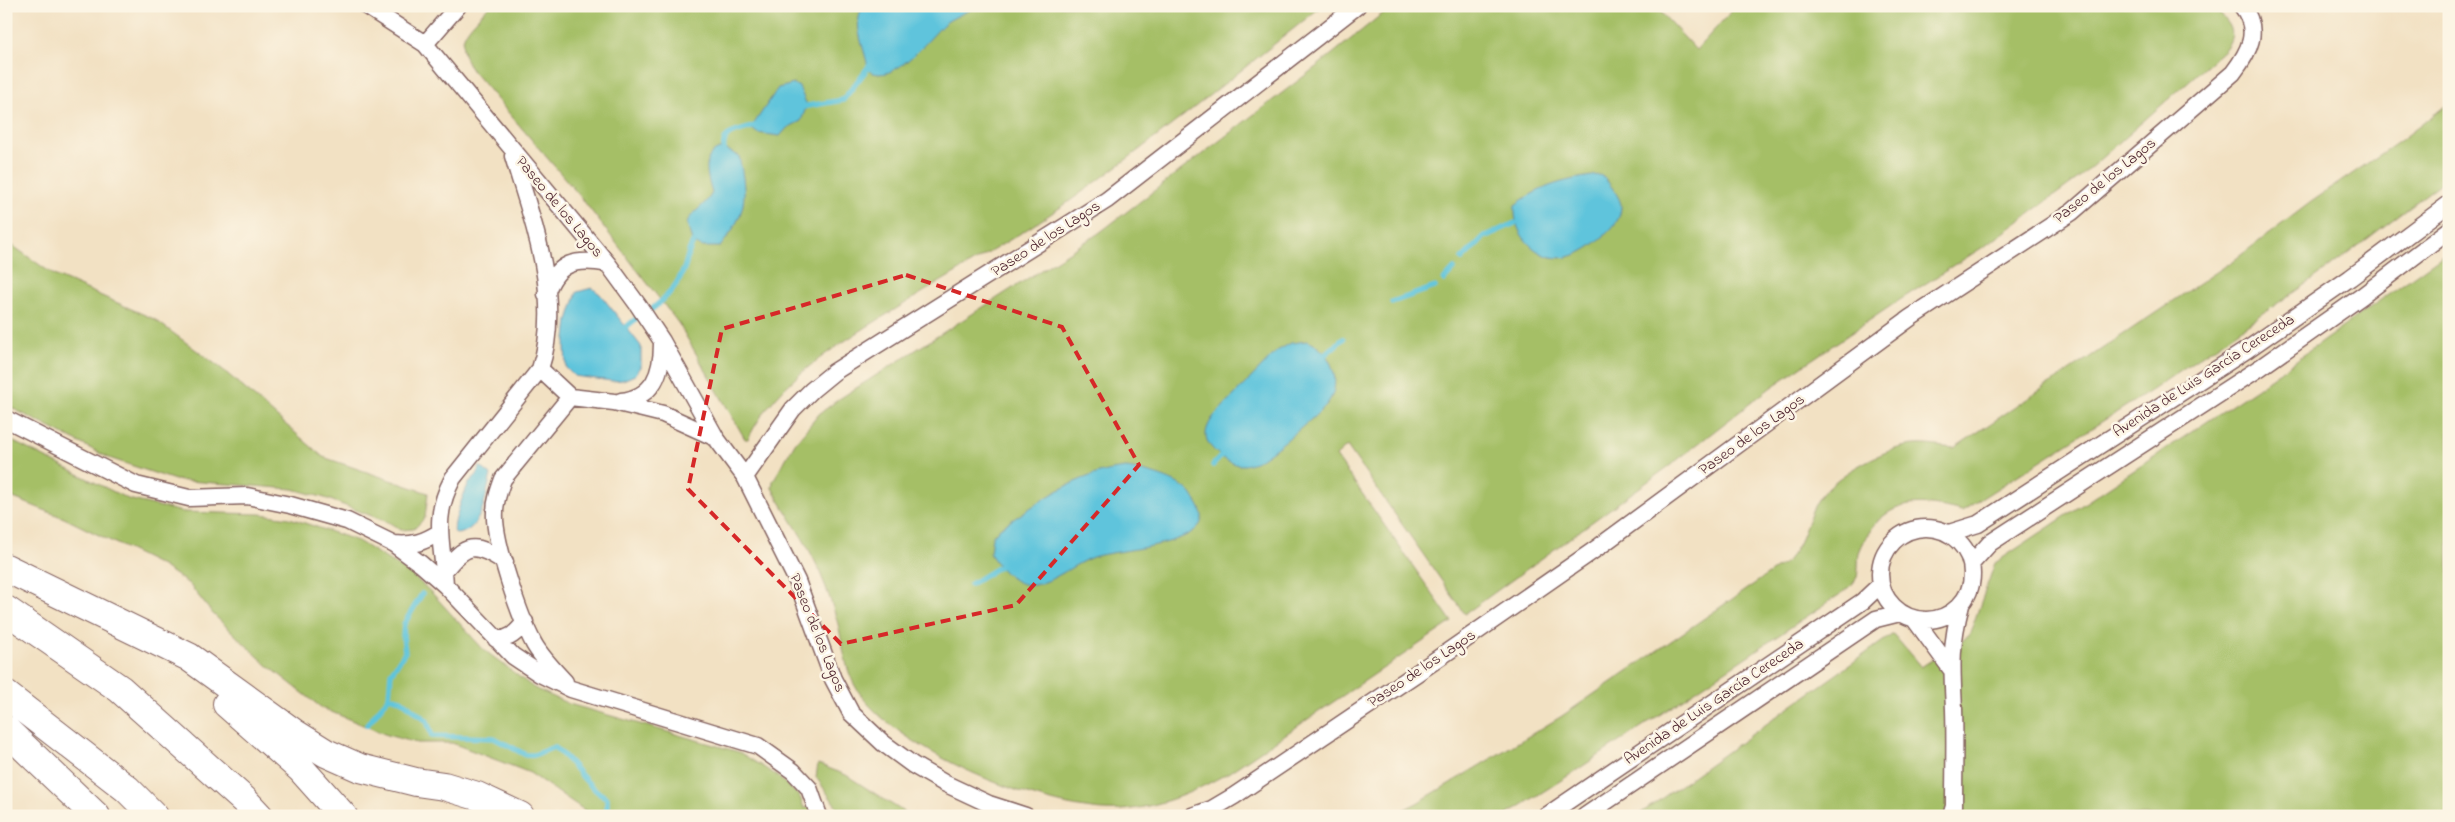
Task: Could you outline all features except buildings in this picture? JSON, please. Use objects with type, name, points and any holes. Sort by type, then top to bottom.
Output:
[{"type":"highway","points":[[6,568],[189,657],[294,733],[326,753],[360,768],[416,782],[444,786],[477,796],[520,816]]},
{"type":"highway","points":[[6,610],[120,689],[244,800],[259,816]]},
{"type":"highway","points":[[104,615],[171,660],[232,708],[301,769],[343,816]]},
{"type":"highway","points":[[6,695],[127,789],[154,816]]},
{"type":"highway","points":[[6,730],[96,816]]},
{"type":"street","name":"Paseo de los Lagos","points":[[366,6],[425,44],[608,264],[662,341],[716,438],[745,477],[798,581],[833,680],[851,713],[883,743],[913,765],[944,783],[989,804],[1026,816]]},
{"type":"street","points":[[425,44],[458,6]]},
{"type":"street","name":"Paseo de los Lagos","points":[[745,477],[793,409],[834,372],[1107,200],[1357,6]]},
{"type":"street","name":"Paseo de los Lagos","points":[[1192,816],[1212,809],[1234,796],[1418,673],[1600,546],[1910,318],[2072,212],[2233,73],[2252,44],[2251,23],[2242,6]]},
{"type":"street","name":"Paseo de los Lagos","points":[[444,578],[440,510],[445,493],[453,478],[540,369],[546,349],[549,327],[543,266],[535,227],[511,149]]},
{"type":"street","name":"Avenida de Luis García Cereceda","points":[[1949,533],[1978,524],[2248,349],[2350,278],[2449,204]]},
{"type":"street","name":"Avenida de Luis García Cereceda","points":[[1972,563],[1990,542],[2260,367],[2362,296],[2449,230]]},
{"type":"street","name":"Paseo de los Lagos","points":[[546,294],[550,282],[563,267],[574,262],[588,260],[608,264]]},
{"type":"street","name":"Paseo de los Lagos","points":[[614,402],[631,400],[643,395],[650,387],[658,374],[662,360],[662,341]]},
{"type":"street","points":[[540,369],[570,397],[521,456],[499,489],[495,526],[504,562],[534,643],[547,663],[572,689]]},
{"type":"street","name":"Paseo de los Lagos","points":[[570,397],[614,402],[663,414],[716,438]]},
{"type":"street","points":[[6,419],[136,485],[189,498],[246,496],[290,504],[347,521],[394,544],[444,578],[496,640],[526,665],[572,689],[758,746],[793,772],[830,816]]},
{"type":"street","points":[[1952,816],[1954,806],[1954,709],[1950,668],[1953,634],[1961,605],[1972,585],[1972,563],[1964,545],[1949,533],[1923,526],[1897,536],[1881,558],[1880,585],[1887,601],[1900,614],[1915,620],[1940,619],[1961,605]]},
{"type":"street","points":[[394,544],[411,546],[425,541],[440,532]]},
{"type":"street","points":[[444,578],[459,552],[468,549],[479,548],[504,562]]},
{"type":"street","name":"Avenida de Luis García Cereceda","points":[[1546,816],[1863,602],[1880,585]]},
{"type":"street","name":"Avenida de Luis García Cereceda","points":[[1585,816],[1876,619],[1900,614]]},
{"type":"street","points":[[1915,620],[1950,668]]},
{"type":"street","points":[[496,640],[505,640],[515,634],[525,622]]},
{"type":"street","points":[[812,794],[820,816]]},
{"type":"highlighted area","points":[[906,275],[1062,327],[1139,465],[1016,605],[841,644],[688,489],[722,329]]},
{"type":"green space","points":[[489,6],[1322,6],[1164,131],[1067,203],[856,334],[814,363],[776,397],[748,439],[745,439],[679,324],[579,195],[471,69],[463,49],[465,34]]},
{"type":"green space","points":[[1392,6],[1655,6],[1696,50],[1736,6],[2211,6],[2227,21],[2232,31],[2229,43],[2224,50],[2081,176],[1991,242],[1895,303],[1770,388],[1672,464],[1465,614],[1347,446],[1336,456],[1452,622],[1215,780],[1177,798],[1150,806],[1121,810],[1091,809],[1019,791],[980,776],[943,758],[909,738],[881,717],[856,687],[848,670],[834,610],[819,570],[803,539],[772,488],[773,481],[795,443],[819,414],[839,399],[1099,233],[1316,67]]},
{"type":"green space","points":[[2449,103],[2449,177],[2330,267],[2153,389],[1962,511],[1929,505],[1914,505],[1901,507],[1889,512],[1878,521],[1869,533],[1859,553],[1857,577],[1848,589],[1505,816],[1391,816],[1417,803],[1562,716],[1786,562],[1797,547],[1819,498],[1849,471],[1877,456],[1904,447],[1925,445],[1954,448],[2233,261],[2311,202],[2400,141]]},
{"type":"green space","points":[[6,241],[54,275],[154,319],[222,369],[323,457],[428,493],[425,518],[414,529],[401,530],[390,523],[325,498],[293,489],[175,480],[109,458],[6,405]]},
{"type":"green space","points":[[2449,251],[2449,816],[1637,816],[1893,634],[1921,667],[1969,636],[1995,563],[2256,389]]},
{"type":"green space","points":[[6,438],[128,499],[183,512],[261,514],[290,518],[358,541],[411,574],[432,593],[483,649],[534,688],[569,704],[739,752],[776,775],[800,797],[804,808],[810,807],[812,816],[593,816],[530,773],[520,769],[452,743],[417,743],[387,735],[322,708],[267,665],[212,613],[189,584],[162,566],[64,518],[6,495]]},
{"type":"green space","points":[[818,764],[846,775],[910,816],[843,816],[816,777]]},
{"type":"water","points":[[863,6],[977,6],[946,22],[909,60],[888,73],[877,74],[868,70],[860,38],[858,22]]},
{"type":"water","points":[[794,84],[799,87],[807,105],[801,121],[787,128],[780,136],[757,133],[751,128],[778,88]]},
{"type":"water","points":[[723,148],[739,156],[744,183],[743,204],[736,224],[720,247],[702,247],[692,242],[687,222],[712,193],[707,173],[708,160],[716,151]]},
{"type":"water","points":[[1600,175],[1606,179],[1619,199],[1621,206],[1618,219],[1605,235],[1587,248],[1569,257],[1550,257],[1531,246],[1523,237],[1518,227],[1515,205],[1535,192],[1555,184]]},
{"type":"water","points":[[592,288],[600,294],[641,346],[641,367],[635,375],[623,380],[612,381],[574,376],[566,368],[565,346],[568,320],[577,292]]},
{"type":"water","points":[[1307,341],[1323,351],[1332,368],[1334,386],[1332,396],[1327,404],[1295,433],[1258,461],[1240,465],[1223,458],[1212,448],[1206,436],[1208,425],[1213,417],[1277,351],[1291,343]]},
{"type":"water","points":[[480,466],[491,475],[485,501],[472,527],[465,532],[456,534],[454,526],[461,501],[471,480],[478,473]]},
{"type":"water","points":[[1126,468],[1171,480],[1187,490],[1199,506],[1201,512],[1202,519],[1197,528],[1186,535],[1154,546],[1093,557],[1048,581],[1034,585],[1027,585],[1014,580],[993,559],[990,553],[992,537],[1000,528],[1045,498],[1075,482],[1108,471]]},
{"type":"waterway","points":[[801,107],[843,100],[870,65]]},
{"type":"waterway","points":[[725,155],[724,146],[728,136],[757,125]]},
{"type":"waterway","points":[[1462,259],[1484,237],[1515,223]]},
{"type":"waterway","points":[[649,311],[666,297],[675,286],[685,266],[690,248],[697,238]]},
{"type":"waterway","points":[[1444,280],[1454,269]]},
{"type":"waterway","points":[[1392,302],[1435,287]]},
{"type":"waterway","points":[[620,332],[637,318]]},
{"type":"waterway","points":[[1321,358],[1343,339]]},
{"type":"waterway","points":[[1213,465],[1225,452]]},
{"type":"waterway","points":[[971,584],[1005,563]]},
{"type":"waterway","points":[[422,594],[404,624],[405,652],[391,673],[389,697],[401,700],[427,721],[432,736],[494,738],[526,755],[534,755],[554,747],[593,788],[607,798],[607,812],[610,816]]},
{"type":"waterway","points":[[367,725],[389,697]]}]
